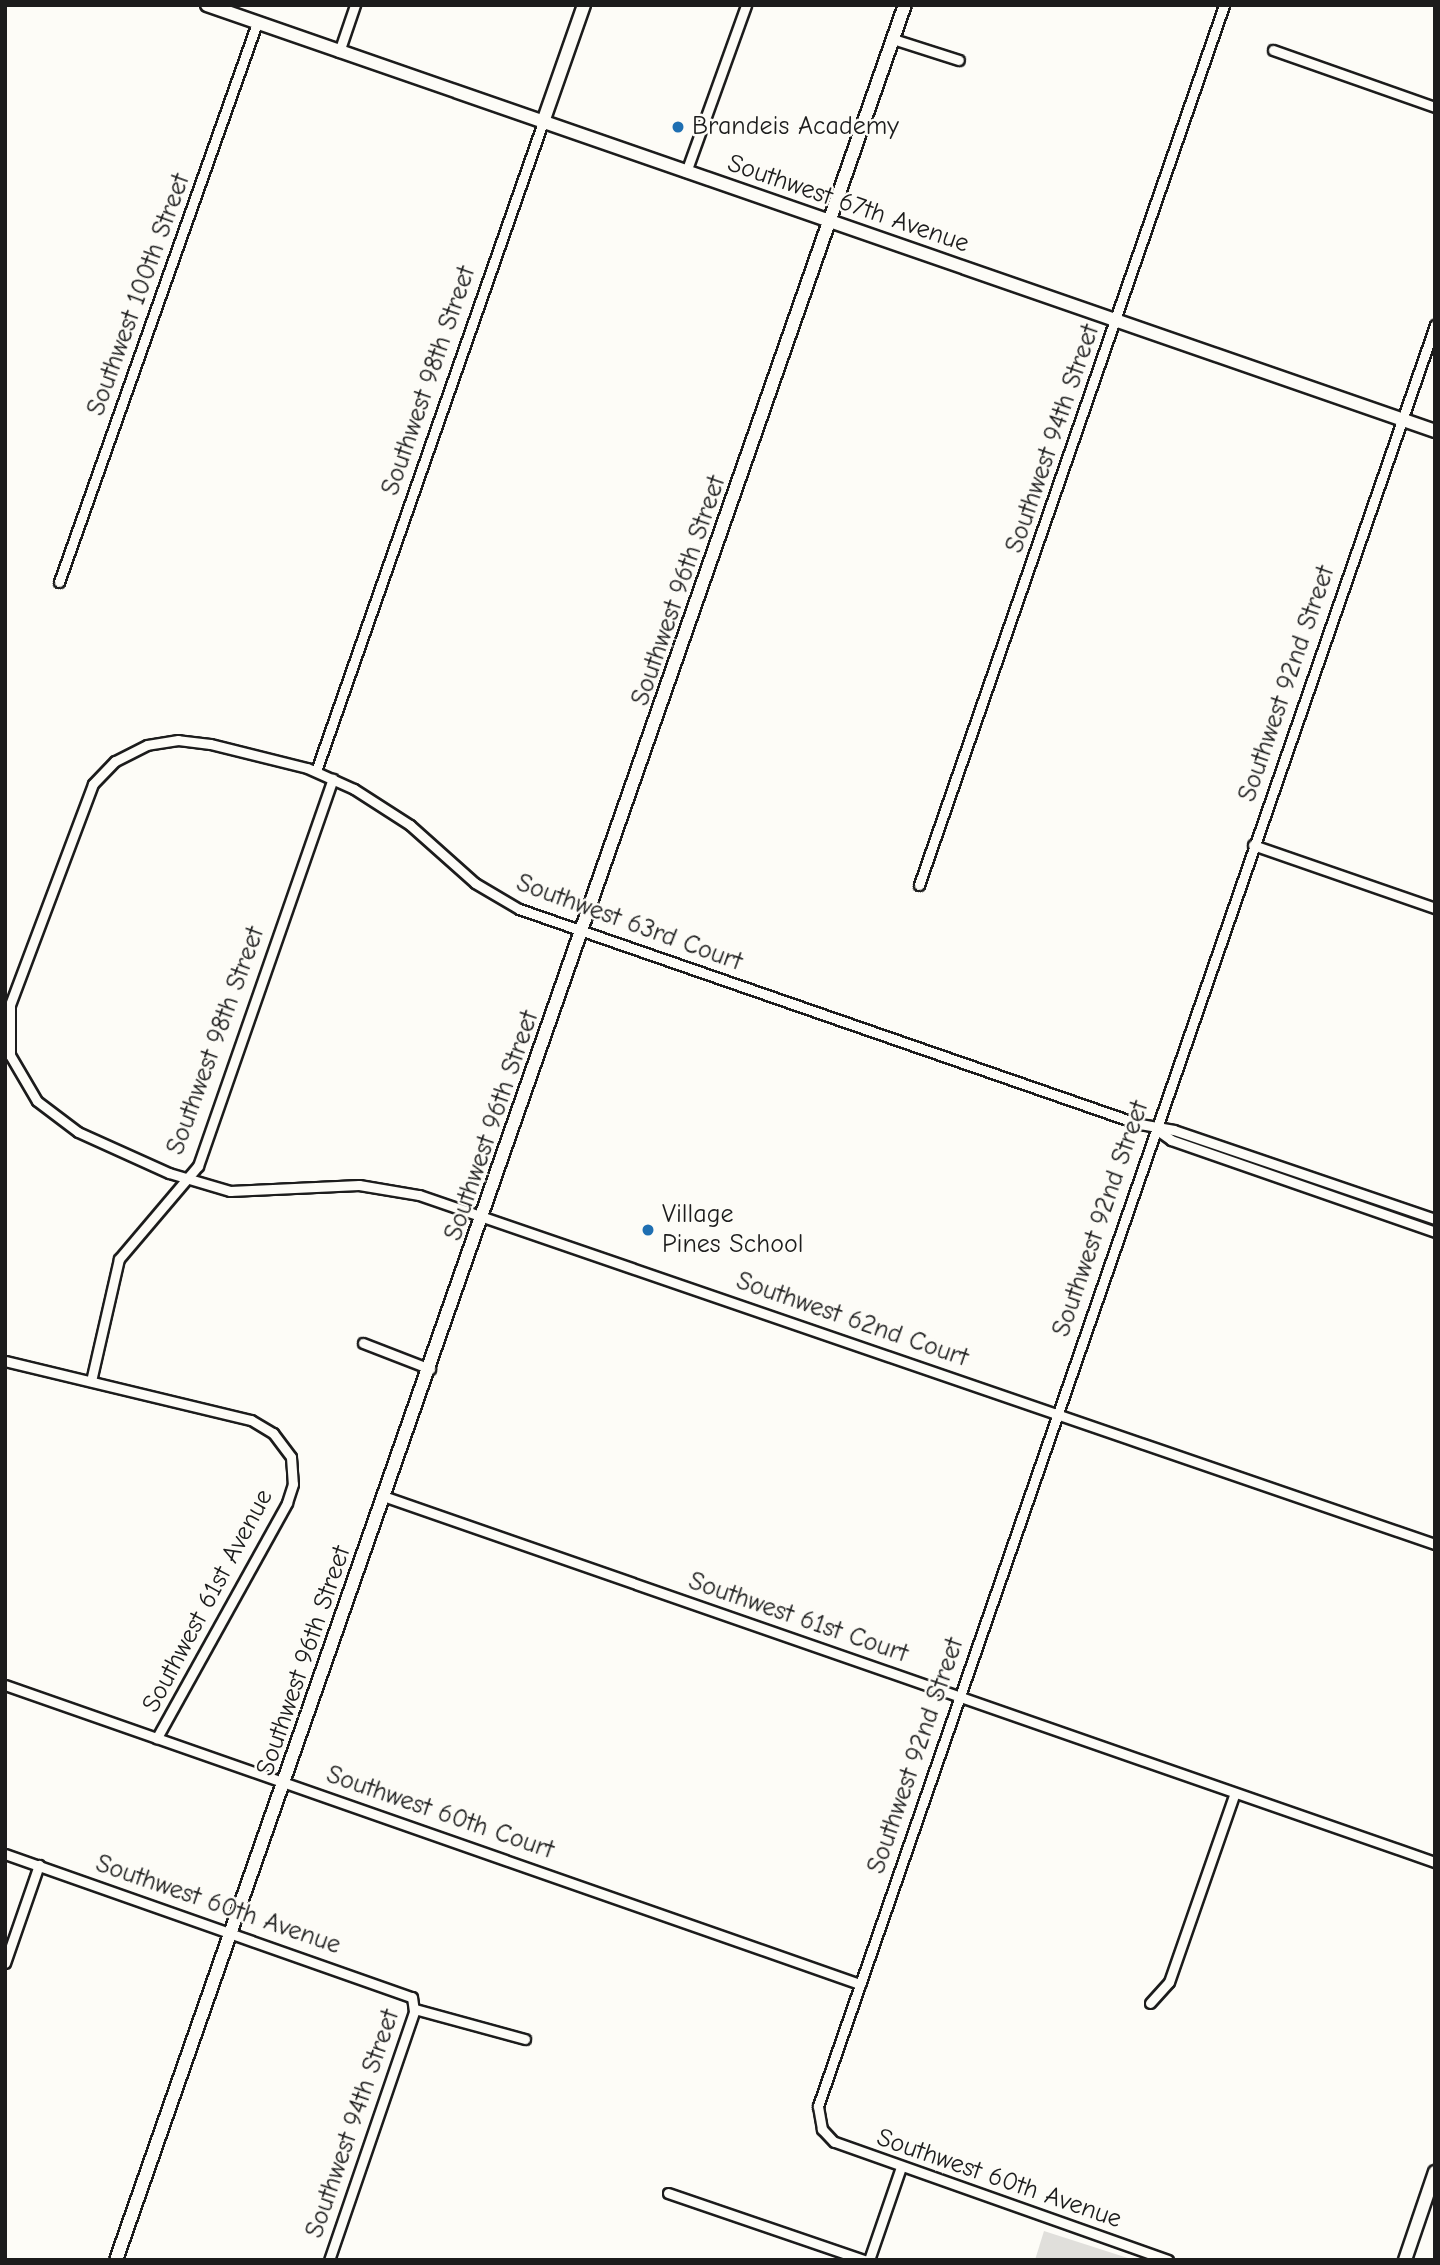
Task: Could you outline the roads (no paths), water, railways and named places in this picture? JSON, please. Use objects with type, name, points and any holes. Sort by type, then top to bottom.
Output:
[{"type":"street","name":"Southwest 67th Avenue","points":[[207,5],[1435,430]]},
{"type":"street","points":[[338,52],[355,5]]},
{"type":"street","name":"Southwest 98th Street","points":[[316,771],[584,5]]},
{"type":"street","points":[[686,172],[746,5]]},
{"type":"street","name":"Southwest 96th Street","points":[[116,2260],[584,932],[905,5]]},
{"type":"street","name":"Southwest 94th Street","points":[[919,885],[1224,5]]},
{"type":"street","name":"Southwest 100th Street","points":[[59,582],[257,23]]},
{"type":"street","points":[[893,39],[959,61]]},
{"type":"street","points":[[1273,50],[1435,107]]},
{"type":"street","name":"Southwest 92nd Street","points":[[822,2129],[818,2106],[1435,325]]},
{"type":"street","name":"Southwest 63rd Court","points":[[9,1048],[10,1005],[18,978],[85,801],[115,761],[147,744],[178,740],[316,771],[333,779],[410,825],[498,899],[584,932],[1155,1128],[1275,1164],[1435,1219]]},
{"type":"street","name":"Southwest 98th Street","points":[[91,1381],[122,1252],[188,1180],[333,779]]},
{"type":"street","points":[[1254,845],[1435,908]]},
{"type":"street","name":"Southwest 62nd Court","points":[[9,1048],[23,1084],[60,1121],[188,1180],[251,1192],[371,1185],[484,1216],[1435,1544]]},
{"type":"street","name":"Southwest 63rd Court","points":[[1155,1128],[1171,1140],[1435,1232]]},
{"type":"street","points":[[1271,1176],[1275,1164]]},
{"type":"street","points":[[1382,1213],[1386,1202]]},
{"type":"street","points":[[363,1343],[430,1369]]},
{"type":"street","name":"Southwest 61st Avenue","points":[[5,1361],[258,1423],[280,1441],[293,1466],[287,1503],[158,1738]]},
{"type":"street","name":"Southwest 61st Court","points":[[386,1497],[1435,1862]]},
{"type":"street","name":"Southwest 60th Court","points":[[5,1685],[860,1984]]},
{"type":"street","points":[[1150,2003],[1169,1982],[1235,1793]]},
{"type":"street","name":"Southwest 60th Avenue","points":[[5,1854],[407,1993],[415,2005],[525,2039]]},
{"type":"street","points":[[5,1963],[39,1865]]},
{"type":"street","name":"Southwest 94th Street","points":[[328,2260],[415,2005]]},
{"type":"street","name":"Southwest 60th Avenue","points":[[822,2129],[834,2142],[1168,2260]]},
{"type":"street","points":[[668,2193],[867,2260],[901,2167]]},
{"type":"street","points":[[1405,2260],[1435,2172]]},
{"type":"place","name":"Brandeis Academy","points":[[678,127]]},
{"type":"place","name":"Village Pines School","points":[[648,1230]]}]
